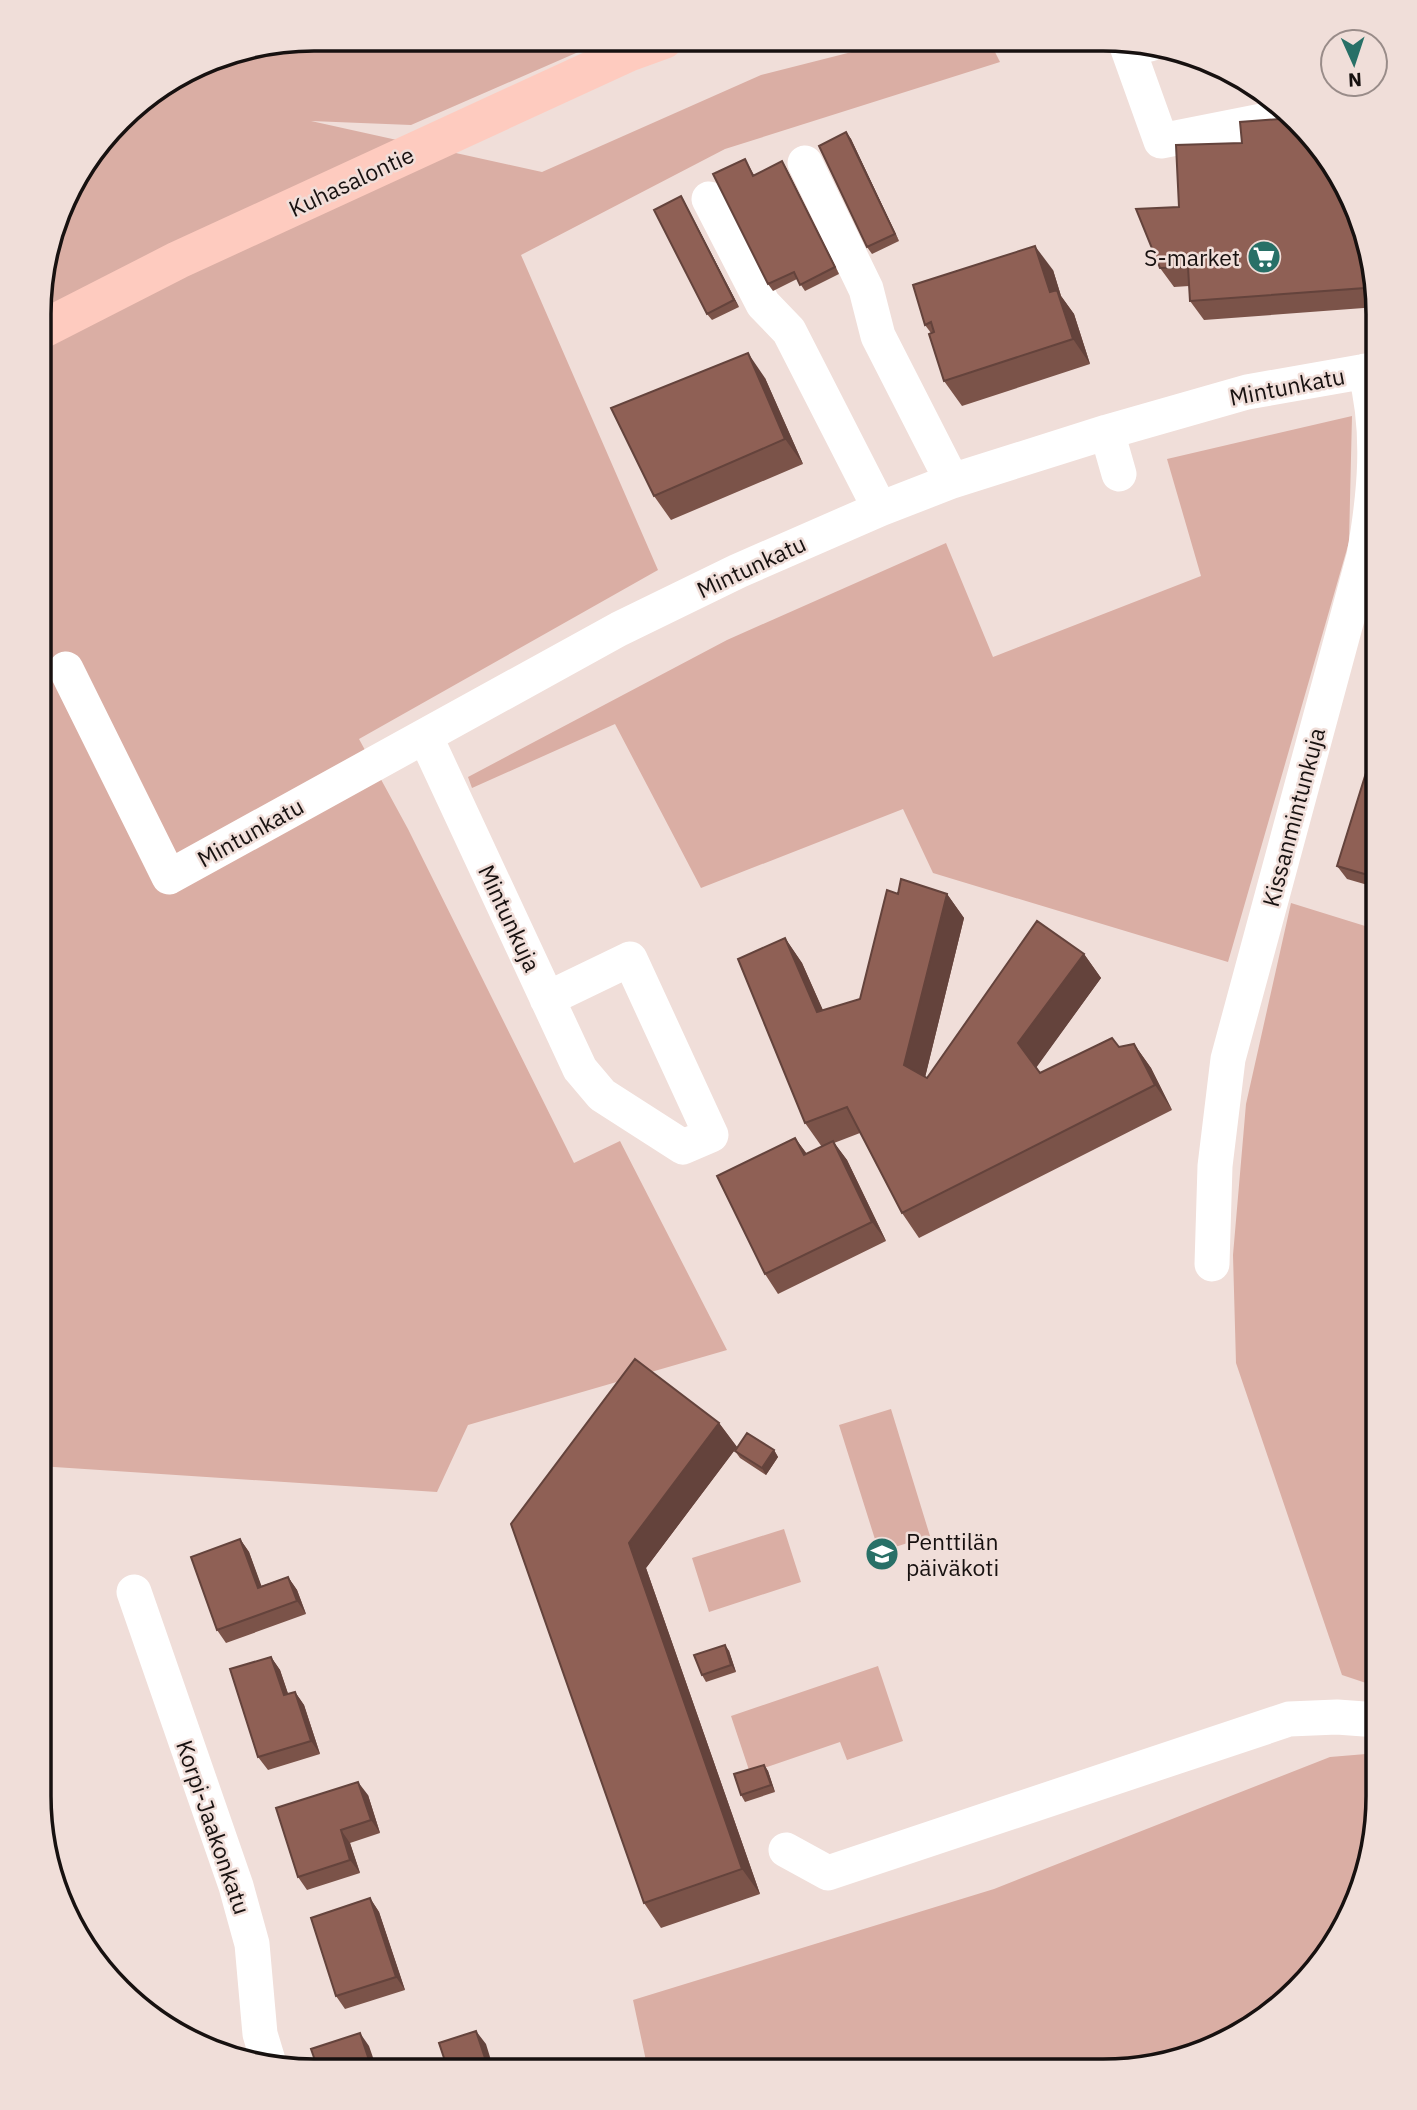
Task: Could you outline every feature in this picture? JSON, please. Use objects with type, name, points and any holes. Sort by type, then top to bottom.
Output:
[{"type":"main road","name":"Kuhasalontie","points":[[51,325],[178,260],[634,51]]},
{"type":"street","points":[[1129,52],[1161,141],[1280,119]]},
{"type":"street","points":[[805,163],[866,289],[878,336],[952,481]]},
{"type":"street","points":[[709,199],[762,304],[789,331],[880,509]]},
{"type":"street","name":"Mintunkatu","points":[[66,668],[169,877],[619,629],[738,571],[880,509],[952,481],[1247,391],[1366,371]]},
{"type":"street","points":[[1107,432],[1119,474]]},
{"type":"street","name":"Kissanmintunkuja","points":[[1212,1264],[1215,1166],[1227,1059],[1366,544]]},
{"type":"street","name":"Mintunkuja","points":[[425,736],[547,999],[580,1069],[602,1095],[683,1147],[711,1135],[630,959],[547,999]]},
{"type":"street","name":"Korpi-Jaakonkatu","points":[[134,1592],[239,1897],[252,1944],[260,2034],[266,2055]]},
{"type":"street","points":[[786,1850],[828,1873],[1289,1720],[1336,1717],[1366,1719]]},
{"type":"shaded area","points":[[581,51],[411,125],[311,121],[542,172],[761,75],[856,51],[994,51],[1000,62],[725,149],[521,255],[658,570],[359,739],[408,829],[574,1163],[620,1141],[727,1350],[468,1425],[437,1492],[51,1467],[51,297],[60,246],[71,213],[86,182],[105,154],[140,116],[154,105],[182,86],[213,71],[280,53]]},
{"type":"shaded area","points":[[1352,416],[1349,542],[1228,962],[933,873],[903,809],[701,888],[615,724],[472,788],[468,777],[727,640],[946,543],[993,657],[1201,576],[1167,459]]},
{"type":"shaded area","points":[[1291,903],[1366,926],[1366,1683],[1342,1675],[1236,1363],[1233,1255],[1246,1104]]},
{"type":"shaded area","points":[[891,1409],[930,1536],[879,1552],[839,1425]]},
{"type":"shaded area","points":[[784,1529],[801,1582],[709,1612],[692,1558]]},
{"type":"shaded area","points":[[878,1666],[903,1741],[847,1760],[840,1742],[750,1773],[731,1716]]},
{"type":"shaded area","points":[[1366,1754],[1364,1830],[1346,1897],[1331,1928],[1301,1970],[1263,2005],[1220,2032],[1171,2050],[1120,2059],[646,2059],[633,2000],[994,1889],[1330,1757]]},
{"type":"building","name":"S-market","points":[[1280,119],[1312,154],[1331,182],[1346,213],[1357,246],[1365,288],[1190,301],[1188,267],[1160,268],[1136,209],[1179,207],[1176,145],[1242,143],[1240,122]]},
{"type":"building","points":[[846,132],[895,234],[867,247],[819,146]]},
{"type":"building","points":[[745,159],[753,176],[782,161],[835,267],[800,285],[794,272],[768,284],[713,174]]},
{"type":"building","points":[[681,196],[734,300],[707,314],[654,210]]},
{"type":"building","points":[[1035,246],[1050,292],[1057,290],[1073,339],[944,381],[929,334],[934,332],[931,322],[925,325],[913,285]]},
{"type":"building","points":[[748,353],[785,439],[654,496],[611,408]]},
{"type":"building","points":[[1366,773],[1366,874],[1337,866]]},
{"type":"building","points":[[901,879],[947,894],[904,1065],[927,1078],[1037,921],[1084,954],[1018,1043],[1040,1073],[1112,1038],[1119,1047],[1134,1044],[1155,1085],[902,1213],[847,1107],[805,1123],[738,959],[785,938],[817,1012],[860,999],[887,890],[898,894]]},
{"type":"building","points":[[795,1138],[804,1155],[833,1141],[872,1222],[765,1274],[717,1176]]},
{"type":"building","points":[[635,1359],[719,1423],[629,1543],[742,1869],[644,1903],[511,1524]]},
{"type":"building","points":[[747,1433],[774,1450],[762,1468],[735,1451]]},
{"type":"building","points":[[240,1539],[258,1588],[288,1577],[297,1601],[217,1630],[191,1557]]},
{"type":"building","points":[[725,1645],[731,1665],[702,1675],[694,1655]]},
{"type":"building","points":[[271,1657],[284,1695],[295,1692],[311,1741],[258,1757],[230,1669]]},
{"type":"building","points":[[764,1765],[771,1785],[741,1795],[734,1774]]},
{"type":"building","points":[[358,1782],[371,1820],[341,1830],[350,1860],[298,1877],[276,1808]]},
{"type":"building","points":[[370,1898],[396,1977],[336,1996],[311,1918]]},
{"type":"building","points":[[476,2031],[485,2059],[444,2059],[439,2043]]},
{"type":"building","points":[[360,2033],[369,2059],[314,2059],[311,2049]]},
{"type":"place","name":"S-market","points":[[1264,257]]},
{"type":"place","name":"Penttilän päiväkoti","points":[[882,1554]]}]
